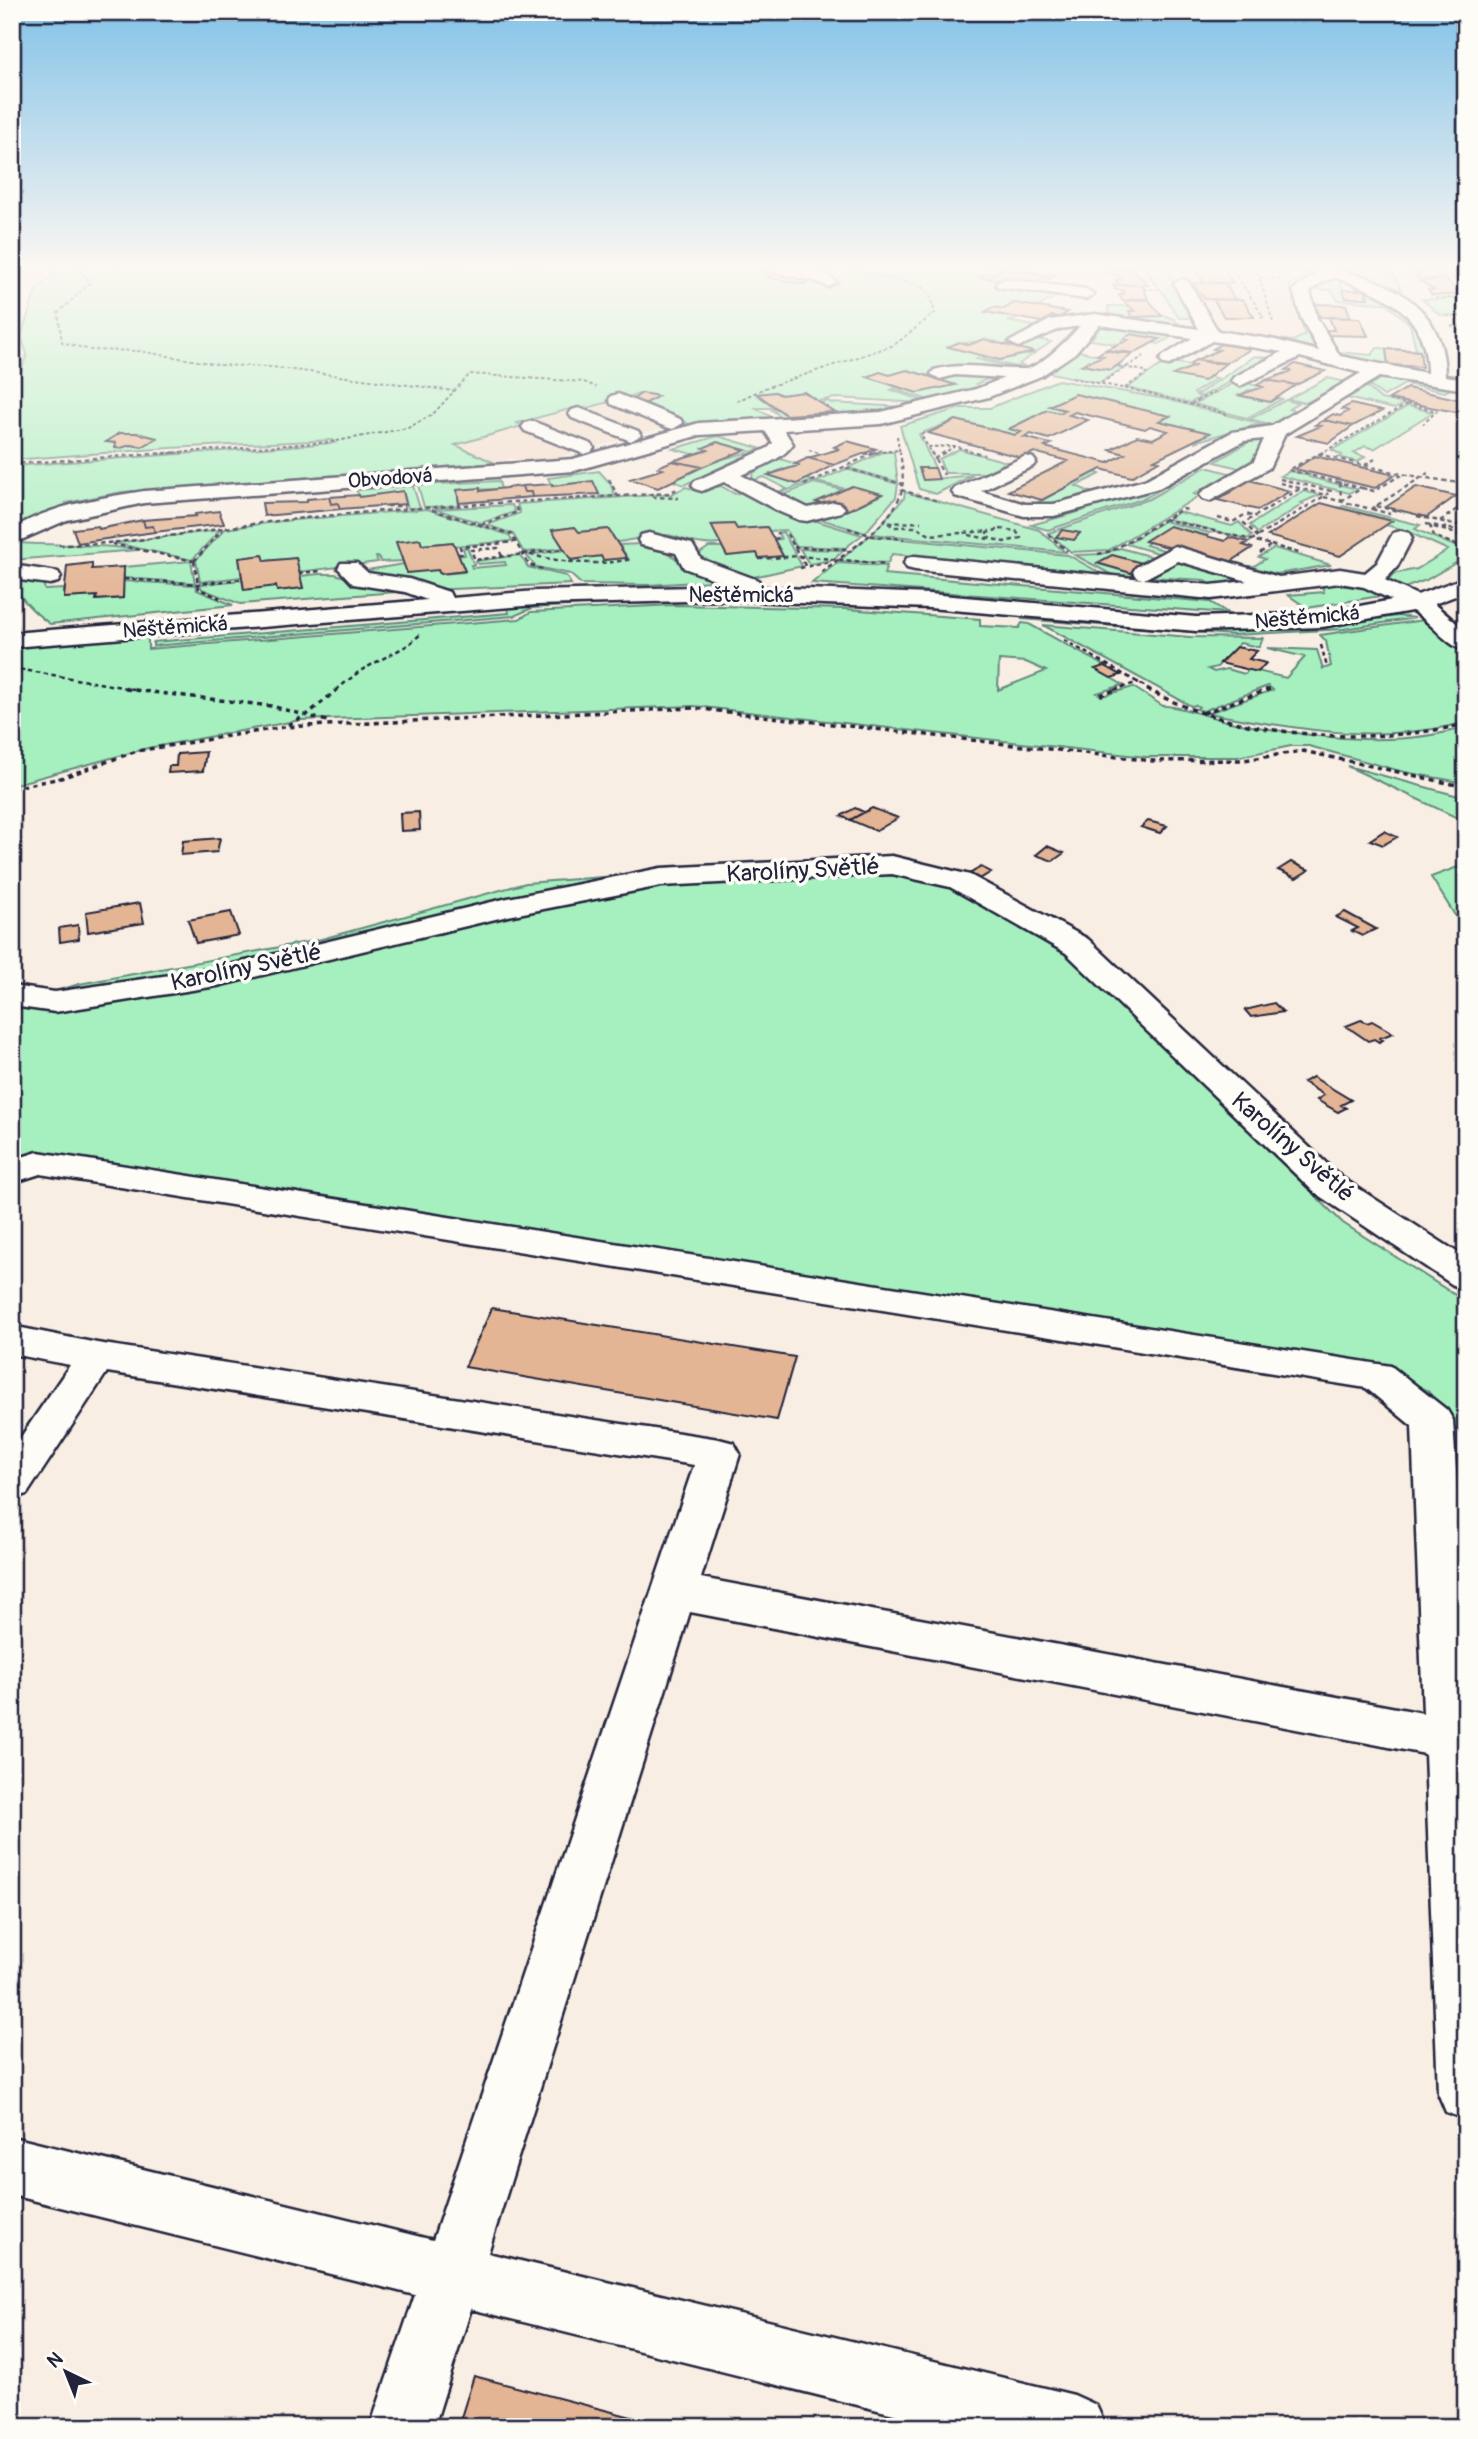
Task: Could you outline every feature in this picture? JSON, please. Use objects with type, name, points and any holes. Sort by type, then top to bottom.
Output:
[{"type":"street","name":"Obvodová","points":[[12,538],[58,516],[98,505],[144,497],[539,465],[573,465],[612,456],[677,428],[881,418],[982,393],[1015,380]]},
{"type":"street","points":[[1210,495],[1262,464],[1277,431],[1361,380]]},
{"type":"street","points":[[1433,380],[1466,385]]},
{"type":"street","points":[[618,400],[677,428]]},
{"type":"street","points":[[848,401],[928,408]]},
{"type":"street","points":[[579,414],[631,435]]},
{"type":"street","points":[[702,485],[775,452],[783,444],[771,425]]},
{"type":"street","points":[[1026,462],[962,492],[1037,511],[1054,510],[1143,487],[1238,426],[1277,431]]},
{"type":"street","points":[[532,427],[584,448]]},
{"type":"street","points":[[505,448],[539,465],[584,448],[631,435],[677,428]]},
{"type":"street","points":[[726,475],[807,515],[834,508]]},
{"type":"street","points":[[1370,581],[1386,567],[1401,538]]},
{"type":"street","points":[[649,540],[684,549],[692,563],[745,582],[764,593]]},
{"type":"street","points":[[1144,572],[1175,553],[1284,585]]},
{"type":"street","points":[[915,563],[1211,592],[1284,585],[1339,576],[1370,581],[1416,603],[1435,614],[1466,644]]},
{"type":"street","points":[[317,571],[382,565]]},
{"type":"street","points":[[349,568],[361,579],[409,586],[465,604]]},
{"type":"street","points":[[12,572],[50,577]]},
{"type":"street","name":"Neštěmická","points":[[19,633],[592,596],[764,593],[929,601],[1196,624],[1322,620],[1416,603],[1466,584]]},
{"type":"street","name":"Karolíny Světlé","points":[[12,996],[55,1002],[217,977],[508,908],[661,877],[892,865],[960,881],[1077,946],[1328,1185],[1466,1276]]},
{"type":"street","points":[[12,1172],[38,1163],[1377,1376],[1432,1420],[1466,2093]]},
{"type":"street","points":[[12,1340],[97,1357],[719,1454],[402,2427]]},
{"type":"street","points":[[12,1483],[97,1357]]},
{"type":"street","points":[[674,1591],[1448,1738]]},
{"type":"street","points":[[12,2166],[1074,2427]]},
{"type":"path","points":[[369,380],[455,391]]},
{"type":"path","points":[[12,464],[331,442],[408,428],[433,414],[465,380]]},
{"type":"path","points":[[553,380],[584,382],[621,396],[618,400]]},
{"type":"path","points":[[677,428],[789,380]]},
{"type":"path","points":[[1076,380],[1147,393],[1238,426]]},
{"type":"path","points":[[1385,398],[1437,411],[1423,424]]},
{"type":"path","points":[[1401,474],[1374,491],[1288,470],[1408,404]]},
{"type":"path","points":[[1374,416],[1383,418]]},
{"type":"path","points":[[815,577],[880,522],[900,498],[902,484],[896,424]]},
{"type":"path","points":[[924,433],[921,435],[942,475],[955,475]]},
{"type":"path","points":[[1338,438],[1346,440]]},
{"type":"path","points":[[928,447],[955,446],[934,459]]},
{"type":"path","points":[[768,498],[846,468],[883,450]]},
{"type":"path","points":[[864,454],[899,450]]},
{"type":"path","points":[[811,451],[819,453]]},
{"type":"path","points":[[1317,454],[1420,478],[1466,484]]},
{"type":"path","points":[[1364,465],[1375,459]]},
{"type":"path","points":[[846,468],[902,484]]},
{"type":"path","points":[[1252,471],[1331,491],[1252,540]]},
{"type":"path","points":[[1258,537],[1244,523],[1303,489],[1371,509],[1430,472]]},
{"type":"path","points":[[607,477],[618,497]]},
{"type":"path","points":[[809,478],[817,480]]},
{"type":"path","points":[[1340,482],[1341,501]]},
{"type":"path","points":[[109,544],[285,520],[405,509],[669,493],[685,486],[702,485]]},
{"type":"path","points":[[1341,501],[1362,488]]},
{"type":"path","points":[[579,495],[597,495],[597,498]]},
{"type":"path","points":[[463,507],[462,504],[480,502]]},
{"type":"path","points":[[1440,522],[1466,503]]},
{"type":"path","points":[[481,525],[517,513],[514,504]]},
{"type":"path","points":[[387,506],[404,506],[405,509]]},
{"type":"path","points":[[1375,506],[1457,525],[1466,519]]},
{"type":"path","points":[[428,508],[511,534],[529,565],[545,570]]},
{"type":"path","points":[[1090,554],[1112,551],[1182,509]]},
{"type":"path","points":[[285,515],[285,520]]},
{"type":"path","points":[[1164,519],[1271,545],[1236,569]]},
{"type":"path","points":[[880,522],[921,522]]},
{"type":"path","points":[[888,523],[894,527],[916,527],[925,534],[1011,530],[1019,533],[1021,538],[1009,542],[965,534]]},
{"type":"path","points":[[1466,537],[1430,525],[1434,536],[1466,549]]},
{"type":"path","points":[[204,527],[221,526],[223,529]]},
{"type":"path","points":[[194,561],[223,529]]},
{"type":"path","points":[[989,539],[986,535],[990,531]]},
{"type":"path","points":[[774,539],[778,538],[775,532]]},
{"type":"path","points":[[51,544],[99,542],[194,561]]},
{"type":"path","points":[[470,548],[515,542]]},
{"type":"path","points":[[806,567],[793,545],[849,549]]},
{"type":"path","points":[[457,554],[462,554],[460,547],[498,548],[502,555]]},
{"type":"path","points":[[470,548],[475,560],[503,558],[502,555]]},
{"type":"path","points":[[502,555],[564,549]]},
{"type":"path","points":[[522,554],[566,563],[607,564],[684,549]]},
{"type":"path","points":[[799,556],[834,562],[887,564]]},
{"type":"path","points":[[194,561],[199,589],[230,602]]},
{"type":"path","points":[[299,573],[317,571]]},
{"type":"path","points":[[124,579],[198,584],[242,579]]},
{"type":"path","points":[[284,727],[307,716],[361,670],[432,628]]},
{"type":"path","points":[[1057,635],[1185,708],[1202,713],[1265,726],[1341,735],[1417,734],[1466,724]]},
{"type":"path","points":[[1321,642],[1327,667]]},
{"type":"path","points":[[12,668],[110,687],[271,706],[339,724]]},
{"type":"path","points":[[1100,695],[1140,682]]},
{"type":"path","points":[[1202,713],[1272,688]]},
{"type":"path","points":[[12,789],[61,778],[137,751],[284,727],[693,708],[1153,761],[1244,760],[1303,751],[1466,787]]},
{"type":"shaded area","points":[[619,399],[679,423],[528,466],[511,458],[495,463],[454,445],[521,426],[515,423],[570,409],[577,411]]},
{"type":"green space","points":[[18,380],[876,380],[898,387],[891,390],[927,402],[836,398],[817,401],[804,392],[781,395],[775,392],[757,395],[776,408],[756,408],[775,419],[724,419],[725,422],[690,425],[646,403],[657,397],[642,393],[576,411],[570,409],[517,423],[522,426],[455,445],[495,463],[122,492],[66,503],[69,508],[12,530],[12,466],[335,443],[332,440],[170,448],[12,460],[12,387],[16,386]]},
{"type":"green space","points":[[939,380],[986,380],[976,384],[981,386],[932,401],[897,390],[933,388],[954,384]]},
{"type":"green space","points":[[1058,380],[1165,399],[1270,426],[1255,425],[1194,442],[1209,433],[1159,421],[1169,416],[1075,394],[1050,406],[1065,410],[1060,413],[1047,410],[1010,428],[1021,432],[1015,435],[956,420],[919,434],[935,468],[920,468],[924,480],[973,475],[936,494],[919,489],[900,426],[961,408],[990,408]]},
{"type":"green space","points":[[1084,380],[1104,380],[1099,383]]},
{"type":"green space","points":[[1139,380],[1214,380],[1194,393],[1200,398],[1190,403],[1127,388]]},
{"type":"green space","points":[[1219,380],[1234,380],[1201,397],[1198,394]]},
{"type":"green space","points":[[1324,380],[1346,382],[1306,403],[1288,399]]},
{"type":"green space","points":[[1378,380],[1400,380],[1452,388],[1445,392],[1405,384],[1384,396],[1368,385]]},
{"type":"green space","points":[[1237,381],[1263,387],[1254,391],[1248,390],[1240,396],[1270,402],[1277,398],[1282,399],[1247,418],[1194,404]]},
{"type":"green space","points":[[1366,386],[1381,399],[1404,404],[1394,409],[1347,398]]},
{"type":"green space","points":[[1286,400],[1298,403],[1289,409],[1297,411],[1273,425],[1250,419]]},
{"type":"green space","points":[[828,401],[904,407],[881,411],[867,410],[848,416],[784,419],[772,410],[778,409],[787,415],[832,412],[820,403]]},
{"type":"green space","points":[[1408,406],[1433,412],[1374,449],[1365,446],[1354,453],[1365,457],[1357,462],[1339,457],[1342,455],[1332,450]]},
{"type":"green space","points":[[718,436],[759,448],[752,452],[717,443],[696,455],[673,449]]},
{"type":"green space","points":[[1268,438],[1257,461],[1246,470],[1215,462],[1249,442]]},
{"type":"green space","points":[[959,449],[1007,462],[985,473],[945,473],[939,459]]},
{"type":"green space","points":[[883,452],[894,452],[898,482],[848,468]]},
{"type":"green space","points":[[749,454],[684,485],[673,481],[715,461]]},
{"type":"green space","points":[[777,458],[800,465],[769,475],[796,484],[807,479],[813,481],[777,494],[774,493],[787,489],[764,477],[753,480],[752,474]]},
{"type":"green space","points":[[1196,465],[1202,466],[1145,498],[1048,530],[1031,525],[1082,511],[1076,508]]},
{"type":"green space","points":[[1206,467],[1237,475],[1210,491],[1202,489],[1194,494],[1199,496],[1109,550],[1071,552],[1048,533],[1149,499]]},
{"type":"green space","points":[[846,469],[898,484],[896,497],[865,533],[817,518],[842,510],[847,511],[881,495],[852,486],[846,489],[816,482]]},
{"type":"green space","points":[[599,471],[610,483],[615,496],[599,497],[593,481],[552,486],[548,478]]},
{"type":"green space","points":[[1290,471],[1357,489],[1349,493],[1280,476]]},
{"type":"green space","points":[[1095,472],[1100,474],[1076,486],[1097,495],[1078,502],[1029,507]]},
{"type":"green space","points":[[499,481],[501,489],[457,490],[459,506],[424,507],[418,485]]},
{"type":"green space","points":[[814,483],[843,490],[817,502],[826,505],[801,510],[775,498]]},
{"type":"green space","points":[[413,486],[420,508],[408,508],[403,491],[360,497],[356,490]]},
{"type":"green space","points":[[721,486],[735,494],[743,492],[772,507],[862,535],[845,548],[796,546],[786,530],[769,531],[766,527],[737,529],[734,524],[712,525],[721,544],[701,544],[666,535],[617,542],[608,529],[579,532],[575,527],[553,530],[564,548],[528,552],[523,551],[513,534],[487,525],[520,513],[517,504],[671,494],[686,487],[699,491]]},
{"type":"green space","points":[[1303,491],[1319,495],[1301,503],[1303,504],[1257,533],[1250,525]]},
{"type":"green space","points":[[905,492],[1039,530],[1065,552],[872,534],[904,498]]},
{"type":"green space","points":[[512,505],[515,512],[481,523],[435,509]]},
{"type":"green space","points":[[1343,506],[1420,525],[1415,529],[1466,551],[1466,557],[1426,580],[1402,589],[1386,583],[1384,579],[1388,575],[1417,569],[1448,550],[1386,525],[1391,521],[1340,508]]},
{"type":"green space","points":[[427,509],[509,535],[512,541],[454,546],[452,542],[422,545],[420,540],[397,542],[403,561],[381,562],[379,557],[376,557],[378,562],[299,572],[296,558],[265,561],[263,555],[239,558],[242,577],[200,582],[196,560],[225,529],[282,521]]},
{"type":"green space","points":[[1179,512],[1232,526],[1239,522],[1252,536],[1247,539],[1168,519]]},
{"type":"green space","points":[[1164,521],[1210,533],[1205,535],[1169,526],[1146,540],[1149,542],[1146,545],[1167,551],[1161,554],[1126,544]]},
{"type":"green space","points":[[220,530],[192,560],[114,543]]},
{"type":"green space","points":[[783,532],[802,566],[745,579],[700,562],[700,553],[709,547],[722,547],[727,556],[757,553],[759,558],[783,556],[774,540],[781,539],[778,533]]},
{"type":"green space","points":[[869,536],[1068,555],[1102,574],[892,554],[888,563],[839,561]]},
{"type":"green space","points":[[19,543],[138,550],[12,560],[12,551]]},
{"type":"green space","points":[[619,545],[658,546],[681,562],[729,580],[648,585],[581,584],[570,574],[536,567],[526,555],[565,550],[571,560],[601,556],[604,560],[627,557]]},
{"type":"green space","points":[[467,547],[474,565],[471,565],[472,568],[506,565],[505,562],[478,564],[476,561],[520,555],[528,567],[566,576],[571,584],[427,590],[361,571],[404,564],[438,570],[440,574],[464,572],[458,556],[465,555],[463,548]]},
{"type":"green space","points":[[1120,548],[1160,559],[1175,558],[1242,577],[1238,582],[1211,586],[1205,580],[1112,575],[1075,555],[1102,554]],"holes":[[[1112,555],[1144,564],[1131,573],[1098,564]]]},
{"type":"green space","points":[[1274,548],[1331,565],[1277,574],[1245,567],[1254,566],[1265,559],[1259,557]]},
{"type":"green space","points":[[800,549],[844,550],[833,560],[809,564]]},
{"type":"green space","points":[[191,561],[195,583],[124,578],[124,567]]},
{"type":"green space","points":[[837,563],[887,566],[884,574],[1210,602],[1228,613],[812,583]]},
{"type":"green space","points":[[335,574],[364,583],[410,591],[240,604],[202,589],[200,584],[242,580],[244,589],[276,586],[278,591],[302,588],[300,576]]},
{"type":"green space","points":[[12,575],[42,579],[45,590],[64,589],[64,598],[122,598],[123,581],[196,585],[197,590],[233,605],[50,624],[20,596]]},
{"type":"green space","points":[[1329,584],[1365,588],[1380,596],[1307,608],[1288,595],[1324,592],[1322,586]]},
{"type":"green space","points":[[583,605],[532,608],[514,616],[153,646],[153,642],[509,613],[507,606]]},
{"type":"green space","points":[[674,605],[846,609],[980,619],[980,626],[1019,628],[1022,623],[1029,624],[1105,666],[1096,669],[1123,685],[1097,693],[1102,696],[1133,687],[1163,706],[1230,722],[1318,736],[1409,738],[1466,727],[1466,783],[1404,772],[1309,746],[1291,746],[1237,757],[1146,757],[694,706],[301,720],[148,748],[12,785],[12,645],[148,634],[148,649],[519,619],[531,612]],"holes":[[[999,660],[1026,662],[1046,671],[998,690]]]},
{"type":"green space","points":[[1397,616],[1415,618],[1344,629],[1233,635],[1021,619],[1032,617],[1230,631],[1313,628]]},
{"type":"green space","points":[[1424,620],[1448,635],[1465,656],[1468,678],[1466,722],[1402,733],[1304,729],[1208,713],[1273,690],[1268,686],[1203,711],[1043,625],[1190,637],[1263,638],[1259,647],[1240,643],[1217,667],[1208,669],[1214,672],[1227,669],[1245,674],[1249,669],[1286,678],[1305,657],[1267,648],[1317,650],[1323,669],[1331,666],[1326,641],[1320,635]]},
{"type":"green space","points":[[1347,766],[1466,798],[1466,822]]},
{"type":"green space","points":[[832,859],[942,884],[1066,952],[1343,1223],[1466,1302],[1466,1561],[1460,1434],[1428,1391],[1378,1366],[12,1164],[12,1005],[79,984],[318,940],[526,883]]},
{"type":"green space","points":[[1466,864],[1466,933],[1431,877]]},
{"type":"building","points":[[876,380],[939,380],[955,385],[917,393]]},
{"type":"building","points":[[1266,380],[1296,385],[1270,402],[1239,395],[1263,387],[1257,385]]},
{"type":"building","points":[[1267,380],[1307,380],[1296,385]]},
{"type":"building","points":[[1407,388],[1466,401],[1466,414],[1389,399]]},
{"type":"building","points":[[775,392],[781,395],[804,392],[834,412],[786,415],[757,394]]},
{"type":"building","points":[[642,393],[658,396],[646,403],[630,401]]},
{"type":"building","points":[[1075,394],[1170,416],[1159,421],[1210,433],[1154,460],[1159,461],[1131,477],[1101,469],[1042,500],[1008,491],[1068,461],[1034,452],[1023,458],[928,433],[956,420],[1015,435],[1021,432],[1009,429],[1047,410],[1060,413],[1065,410],[1049,406]],"holes":[[[1075,412],[1145,429],[1150,426],[1168,431],[1153,439],[1137,436],[1110,450],[1125,454],[1108,463],[1045,447],[1051,444],[1024,437],[1031,434],[1049,439],[1088,420],[1069,415]]]},
{"type":"building","points":[[1351,404],[1382,411],[1353,426],[1324,420],[1333,414],[1340,416],[1348,411],[1342,409]]},
{"type":"building","points":[[1324,420],[1353,426],[1329,443],[1297,436],[1321,426],[1315,425]]},
{"type":"building","points":[[120,433],[137,433],[157,438],[142,447],[131,445],[121,448],[115,447],[116,443],[106,442]]},
{"type":"building","points":[[847,441],[876,449],[834,465],[808,458],[839,449],[834,447]]},
{"type":"building","points":[[717,442],[745,450],[702,467],[672,461],[708,450],[703,448]]},
{"type":"building","points":[[1315,456],[1395,475],[1375,488],[1295,469]]},
{"type":"building","points":[[808,458],[834,465],[797,484],[768,475],[800,465],[795,464]]},
{"type":"building","points":[[672,461],[702,467],[658,488],[630,479],[663,469],[658,467]]},
{"type":"building","points":[[919,468],[935,468],[939,479],[923,480]]},
{"type":"building","points":[[1249,480],[1290,491],[1258,510],[1218,500]]},
{"type":"building","points":[[593,481],[599,494],[532,497],[531,492],[524,492],[522,486],[552,486]]},
{"type":"building","points":[[522,486],[524,492],[531,492],[532,497],[459,503],[457,490],[480,488],[480,491]]},
{"type":"building","points":[[852,486],[882,494],[846,511],[816,502]]},
{"type":"building","points":[[1416,487],[1456,496],[1427,517],[1386,507]]},
{"type":"building","points":[[403,491],[406,504],[340,509],[338,503],[331,504],[329,497],[360,497]]},
{"type":"building","points":[[329,497],[331,504],[338,503],[340,509],[264,516],[262,503],[307,502],[307,499]]},
{"type":"building","points":[[1321,503],[1392,521],[1340,556],[1268,536]]},
{"type":"building","points":[[219,511],[224,524],[155,532],[153,526],[145,527],[143,520],[196,516],[195,514]]},
{"type":"building","points":[[143,520],[145,527],[153,526],[155,532],[78,543],[73,529],[98,526],[99,529]]},
{"type":"building","points":[[734,524],[737,529],[767,527],[783,556],[759,558],[757,553],[727,556],[711,525]]},
{"type":"building","points":[[1169,526],[1225,541],[1229,537],[1249,542],[1243,545],[1252,548],[1229,563],[1145,541]]},
{"type":"building","points":[[575,527],[579,532],[608,529],[627,558],[603,560],[601,556],[571,560],[552,530]]},
{"type":"building","points":[[1062,530],[1080,533],[1074,540],[1056,537]]},
{"type":"building","points":[[420,539],[422,545],[453,542],[465,571],[440,574],[438,570],[407,573],[396,542]]},
{"type":"building","points":[[263,555],[265,561],[296,558],[303,588],[277,591],[276,586],[244,590],[239,558]]},
{"type":"building","points":[[1112,555],[1146,564],[1131,573],[1097,563]]},
{"type":"building","points":[[92,563],[92,569],[124,567],[123,598],[64,598],[67,566]]},
{"type":"building","points":[[1236,647],[1257,651],[1249,659],[1266,663],[1258,672],[1220,663]]},
{"type":"building","points":[[1105,666],[1121,675],[1111,678],[1095,669]]},
{"type":"building","points":[[206,752],[203,771],[168,773],[169,766],[176,766],[177,754]]},
{"type":"building","points":[[855,808],[864,812],[850,820],[841,816]]},
{"type":"building","points":[[872,808],[898,818],[876,831],[850,820]]},
{"type":"building","points":[[419,812],[420,830],[401,831],[400,813]]},
{"type":"building","points":[[1148,821],[1167,826],[1160,833],[1141,827]]},
{"type":"building","points":[[1384,831],[1397,837],[1383,845],[1370,840]]},
{"type":"building","points":[[220,838],[217,852],[181,855],[183,841]]},
{"type":"building","points":[[1047,846],[1064,853],[1053,861],[1036,855]]},
{"type":"building","points":[[1291,862],[1309,870],[1296,878],[1278,870]]},
{"type":"building","points":[[981,867],[991,872],[978,880],[968,875]]},
{"type":"building","points":[[140,903],[144,923],[88,932],[86,912]]},
{"type":"building","points":[[231,912],[239,935],[196,943],[188,920]]},
{"type":"building","points":[[1345,912],[1376,929],[1362,936],[1352,931],[1358,928],[1336,917]]},
{"type":"building","points":[[78,925],[79,939],[60,942],[59,928]]},
{"type":"building","points":[[1274,1003],[1283,1012],[1251,1017],[1245,1010]]},
{"type":"building","points":[[1361,1020],[1367,1023],[1372,1021],[1393,1033],[1380,1038],[1383,1040],[1379,1042],[1374,1039],[1368,1041],[1346,1026]]},
{"type":"building","points":[[1313,1077],[1351,1100],[1341,1105],[1346,1108],[1338,1112],[1317,1100],[1324,1095],[1303,1082]]},
{"type":"building","points":[[492,1308],[795,1357],[777,1420],[465,1367]]},
{"type":"building","points":[[474,2376],[670,2427],[458,2427]]}]
